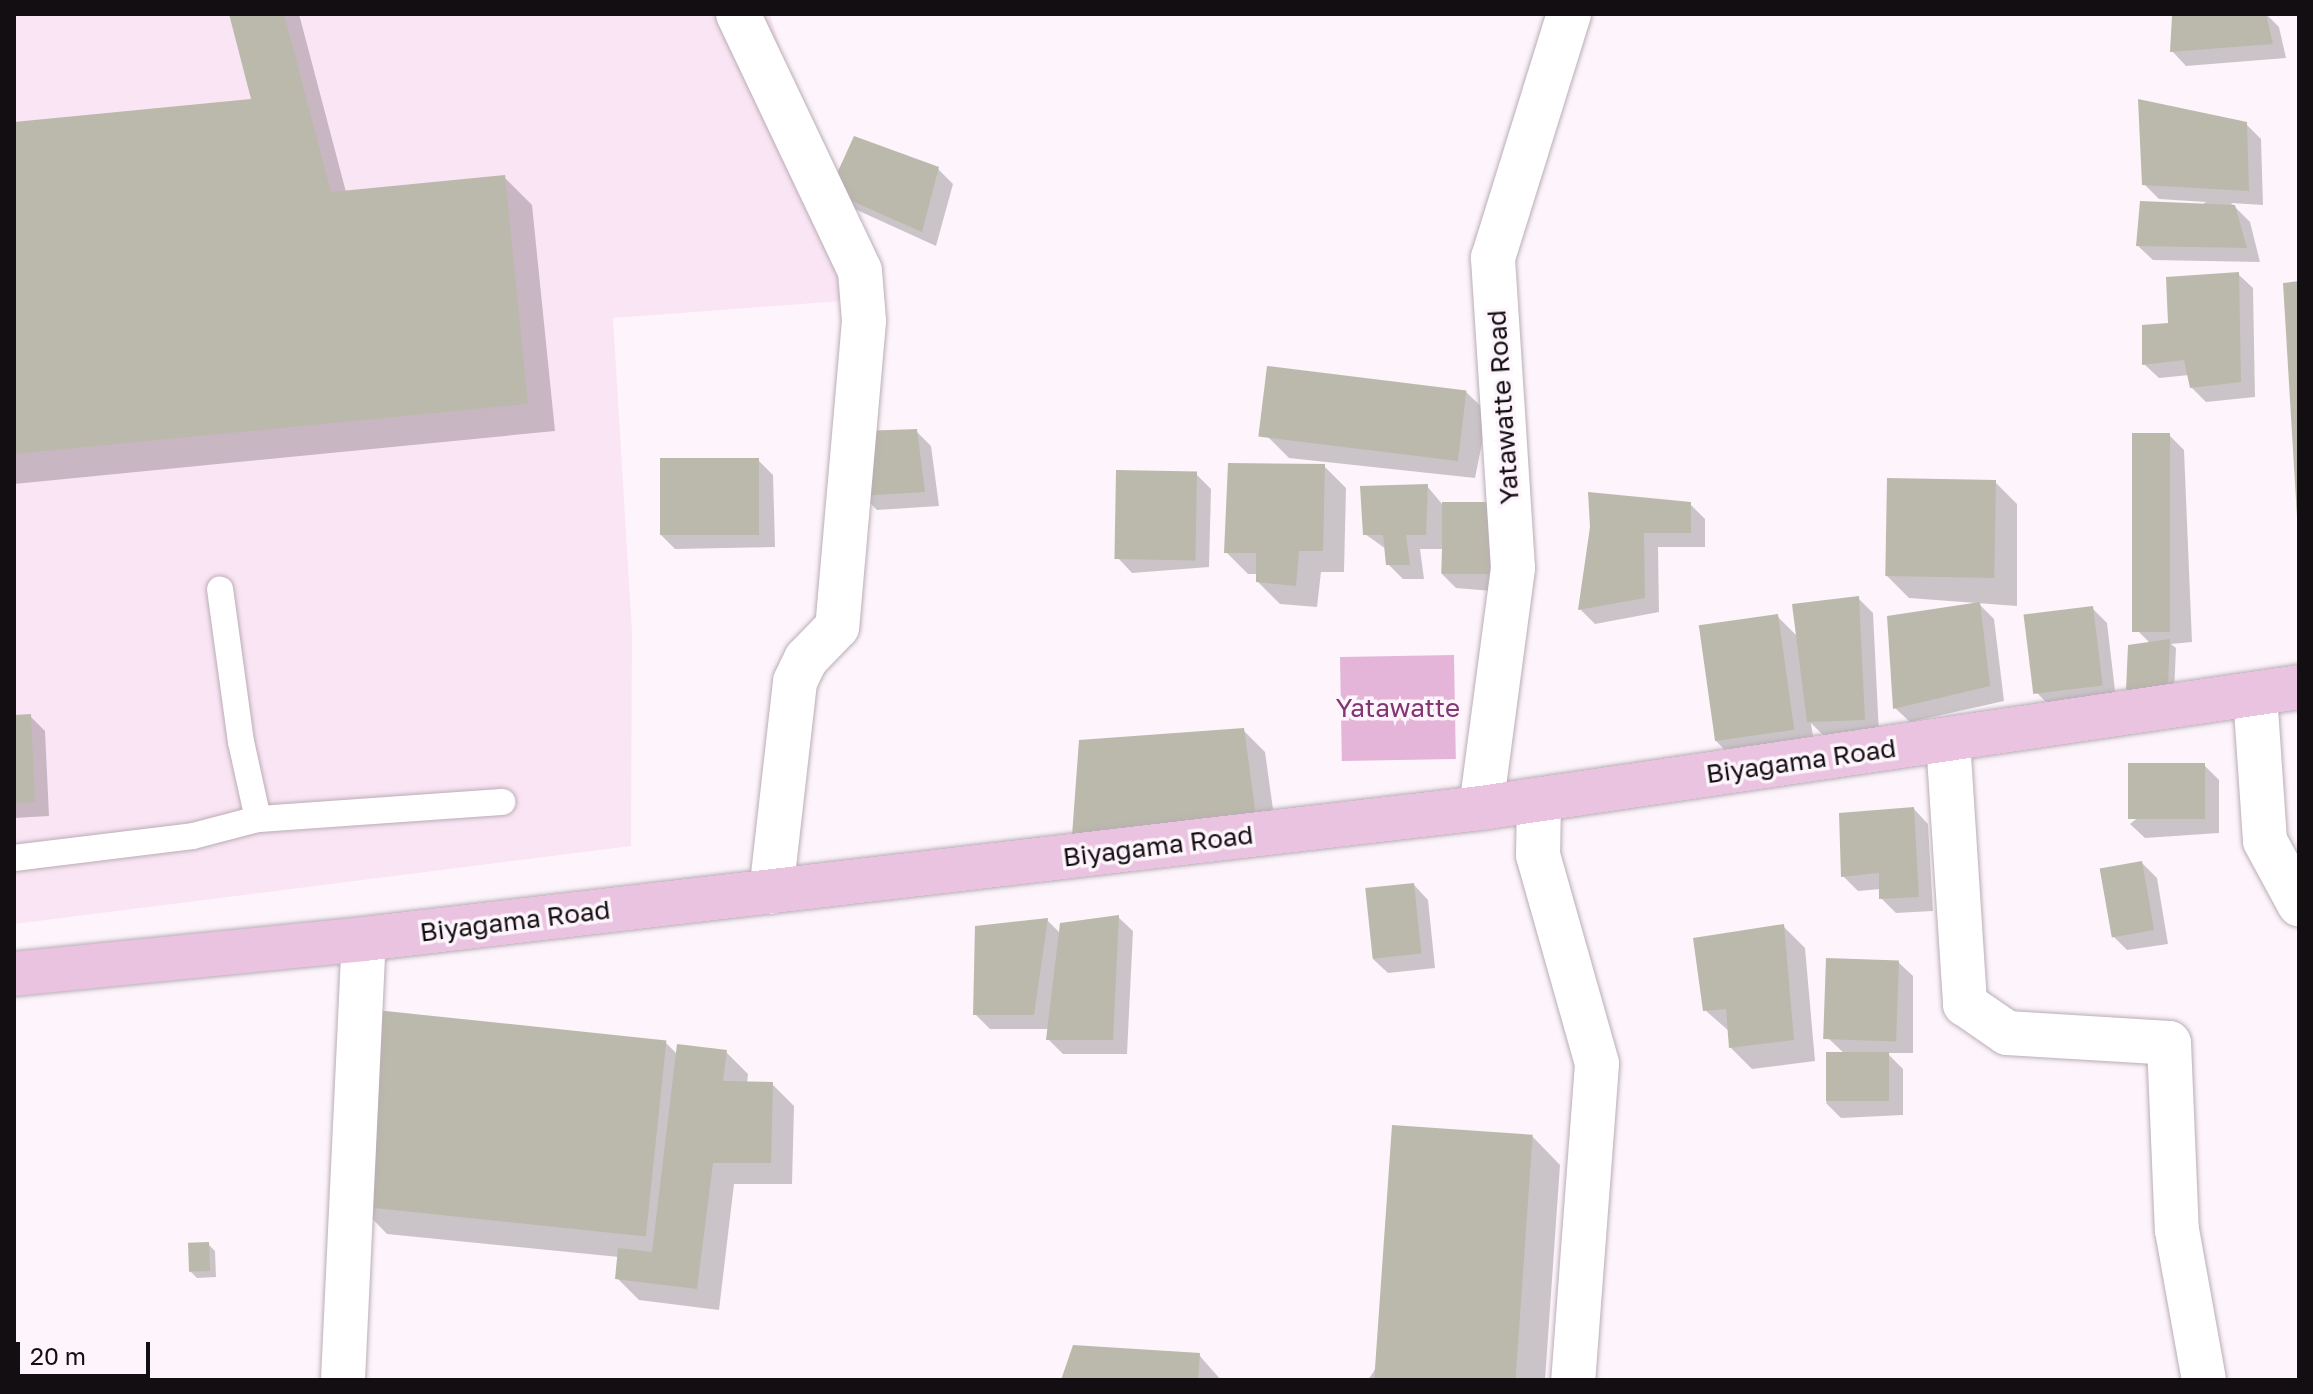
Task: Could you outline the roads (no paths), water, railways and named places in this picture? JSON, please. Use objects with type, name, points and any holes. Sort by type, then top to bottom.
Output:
[{"type":"main road","name":"Biyagama Road","points":[[14,974],[364,939],[1481,808],[2299,687]]},
{"type":"street","points":[[738,14],[860,271],[864,321],[837,627],[806,659],[795,682],[771,892]]},
{"type":"street","name":"Yatawatte Road","points":[[1481,808],[1513,568],[1493,258],[1569,14]]},
{"type":"street","points":[[2255,694],[2265,841],[2299,904]]},
{"type":"street","points":[[1948,740],[1965,1004],[2007,1033],[2169,1043],[2177,1230],[2204,1380]]},
{"type":"street","points":[[1539,800],[1538,855],[1597,1064],[1573,1380]]},
{"type":"street","points":[[343,1380],[364,939]]},
{"type":"lane","points":[[220,589],[241,742],[258,819]]},
{"type":"lane","points":[[14,858],[193,836],[258,819],[502,802]]},
{"type":"park label","name":"Yatawatte","points":[[1398,708]]}]
